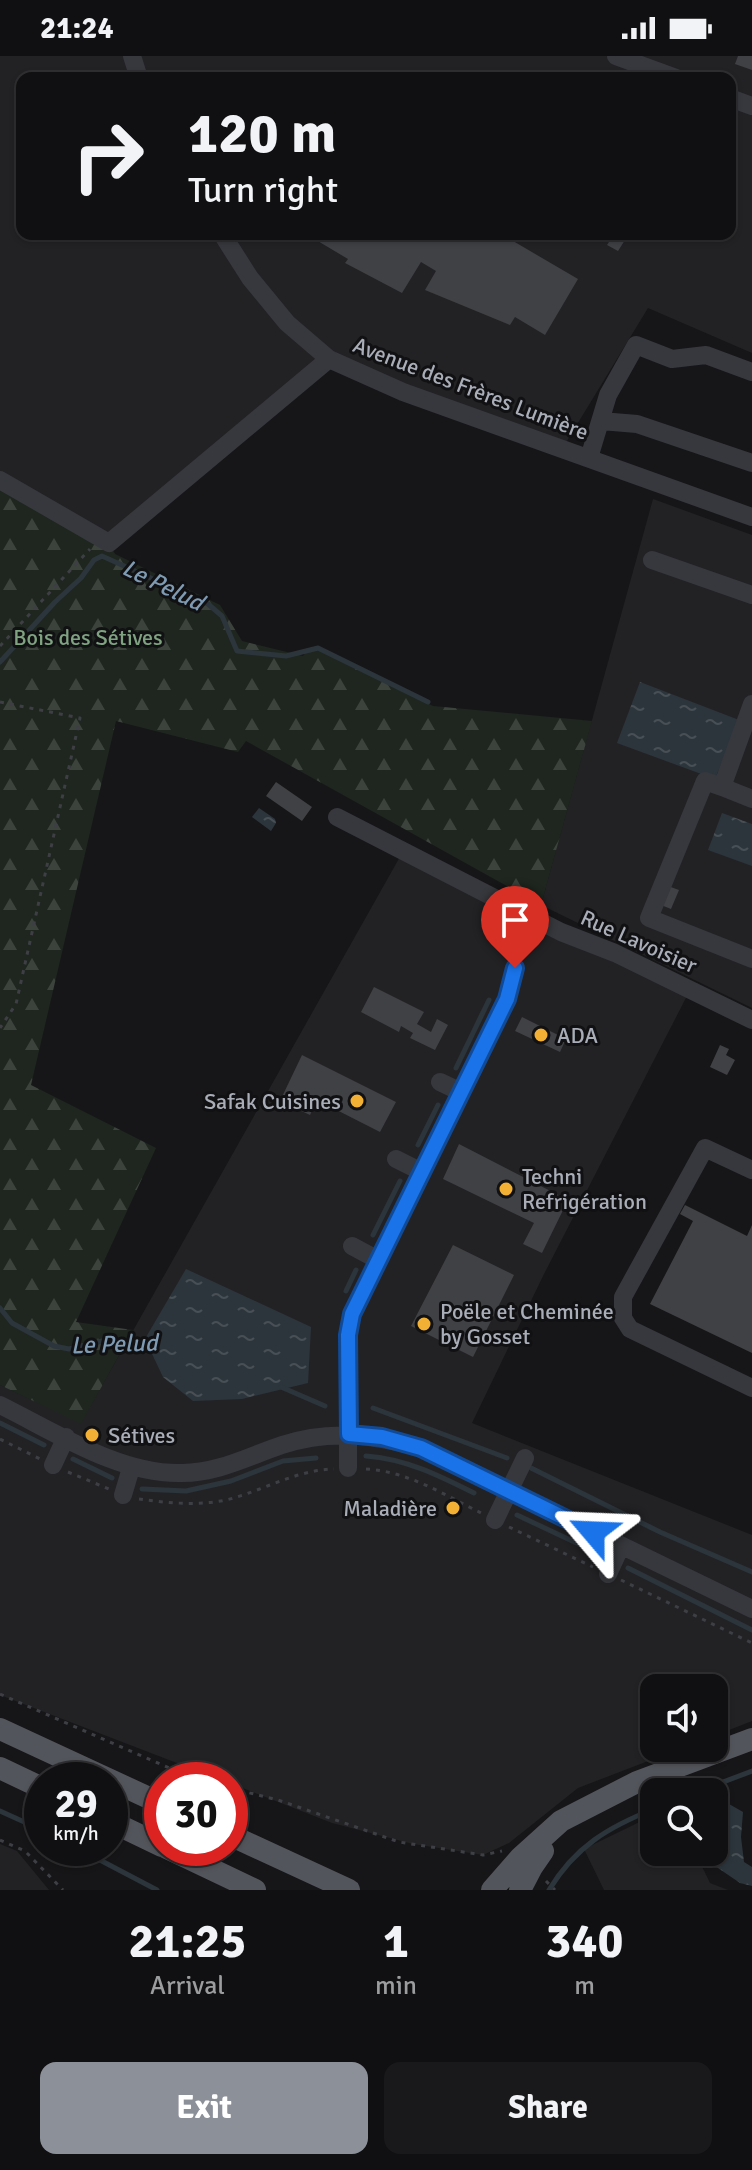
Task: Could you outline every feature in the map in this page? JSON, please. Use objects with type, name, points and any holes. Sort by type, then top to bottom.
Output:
[{"type":"main road","points":[[0,1729],[144,1796]]},
{"type":"main road","points":[[492,1890],[561,1821],[637,1782],[752,1739]]},
{"type":"main road","points":[[0,1768],[24,1779]]},
{"type":"main road","points":[[520,1890],[536,1860],[586,1808]]},
{"type":"main road","points":[[248,1843],[349,1890]]},
{"type":"main road","points":[[204,1866],[255,1890]]},
{"type":"street","points":[[616,56],[660,72]]},
{"type":"street","name":"Avenue des Frères Lumière","points":[[226,240],[250,278],[287,323],[329,359],[403,392],[752,517]]},
{"type":"street","points":[[589,458],[608,395],[636,345],[672,359],[706,355],[752,372]]},
{"type":"street","points":[[0,480],[109,543],[329,359]]},
{"type":"street","points":[[601,421],[637,424],[752,463]]},
{"type":"street","points":[[652,560],[752,595]]},
{"type":"street","points":[[722,787],[750,716]]},
{"type":"street","points":[[752,799],[705,781],[649,918],[752,959]]},
{"type":"street","name":"Rue Lavoisier","points":[[337,817],[487,896],[561,932],[615,953],[752,1020]]},
{"type":"street","points":[[348,1468],[348,1335],[352,1314],[507,999],[515,968]]},
{"type":"street","points":[[440,1082],[461,1092]]},
{"type":"street","points":[[752,1170],[705,1148],[623,1297],[623,1318],[630,1329],[752,1388]]},
{"type":"street","points":[[396,1159],[422,1172]]},
{"type":"street","points":[[352,1246],[378,1260]]},
{"type":"street","points":[[0,1405],[131,1468],[180,1474],[214,1471],[285,1444],[349,1434],[382,1437],[421,1448],[752,1609]]},
{"type":"street","points":[[53,1465],[66,1437]]},
{"type":"street","points":[[495,1520],[525,1458]]},
{"type":"street","points":[[123,1495],[131,1468]]},
{"type":"street","points":[[608,1574],[621,1546]]},
{"type":"path","points":[[0,646],[100,538]]},
{"type":"path","points":[[0,702],[80,718],[16,1004],[0,1028]]},
{"type":"path","points":[[0,1439],[123,1495],[172,1504],[226,1500],[291,1476],[325,1469],[378,1470],[423,1484],[752,1643]]},
{"type":"path","points":[[0,1694],[156,1762]]},
{"type":"path","points":[[248,1792],[399,1842],[483,1855],[510,1850]]},
{"type":"path","points":[[0,1840],[25,1851],[63,1890]]},
{"type":"path","points":[[540,1876],[555,1890]]},
{"type":"shaded area","points":[[0,56],[752,56],[752,353],[648,308],[562,449],[329,359],[109,543],[0,480]]},
{"type":"shaded area","points":[[653,499],[752,535],[752,1008],[541,905]]},
{"type":"shaded area","points":[[401,855],[690,990],[544,1274],[472,1423],[752,1535],[752,1721],[728,1730],[728,1674],[640,1674],[640,1762],[646,1762],[578,1788],[509,1843],[483,1855],[413,1844],[332,1823],[248,1790],[248,1762],[174,1762],[0,1695],[0,1385],[81,1423]]},
{"type":"shaded area","points":[[640,1822],[640,1866],[702,1866],[710,1883],[728,1890],[604,1890],[584,1849]]},
{"type":"shaded area","points":[[0,1844],[17,1851],[24,1860],[24,1866],[29,1866],[49,1890],[0,1890]]},
{"type":"green space","name":"Bois des Sétives","points":[[0,480],[109,543],[115,554],[220,605],[242,641],[303,656],[307,651],[319,649],[433,706],[592,721],[541,905],[246,741],[238,752],[116,721],[31,1085],[156,1148],[76,1322],[133,1330],[81,1424],[0,1385]]},
{"type":"water","points":[[640,682],[739,720],[715,779],[617,743]]},
{"type":"water","points":[[259,808],[275,819],[271,831],[252,817]]},
{"type":"water","points":[[722,813],[752,824],[752,866],[708,850]]},
{"type":"water","points":[[186,1269],[311,1327],[308,1383],[242,1399],[193,1401],[163,1377],[145,1339]]},
{"type":"water","points":[[728,1803],[743,1812],[741,1837],[744,1862],[752,1867],[752,1886],[740,1883],[711,1866],[728,1866]]},
{"type":"building","points":[[738,56],[752,56],[752,70],[735,64]]},
{"type":"building","points":[[316,240],[511,240],[578,279],[545,335],[515,317],[510,325],[425,290],[436,271],[421,262],[402,293],[345,263],[348,259]]},
{"type":"building","points":[[610,240],[625,240],[618,251],[607,245]]},
{"type":"building","points":[[276,782],[312,807],[302,821],[266,796]]},
{"type":"building","points":[[668,886],[679,890],[671,909],[661,905]]},
{"type":"building","points":[[374,987],[424,1012],[417,1024],[431,1032],[437,1019],[448,1025],[435,1050],[410,1038],[413,1033],[401,1026],[399,1032],[361,1012]]},
{"type":"building","name":"ADA","points":[[522,1017],[566,1039],[560,1052],[515,1031]]},
{"type":"building","points":[[720,1045],[729,1049],[726,1055],[735,1060],[727,1075],[710,1067]]},
{"type":"building","points":[[302,1055],[396,1102],[380,1132],[317,1100],[310,1115],[280,1101]]},
{"type":"building","name":"Techni Refrigération","points":[[459,1144],[568,1200],[542,1253],[523,1244],[534,1223],[443,1179]]},
{"type":"building","points":[[685,1205],[747,1236],[752,1225],[752,1353],[650,1304],[693,1221],[680,1214]]},
{"type":"building","points":[[453,1245],[514,1275],[473,1357],[411,1326]]},
{"type":"building","name":"Sétives","points":[[89,1430],[98,1434],[95,1440],[86,1436]]},
{"type":"waterway","name":"Le Pelud","points":[[0,662],[81,578],[94,560],[102,556],[208,604],[222,616],[237,651],[286,656],[318,648],[428,702]]},
{"type":"waterway","points":[[456,1068],[489,1000]]},
{"type":"waterway","points":[[418,1145],[438,1105]]},
{"type":"waterway","points":[[373,1235],[400,1181]]},
{"type":"waterway","points":[[346,1291],[356,1270]]},
{"type":"waterway","name":"Le Pelud","points":[[0,1308],[12,1323],[54,1346],[69,1349],[102,1341],[123,1346],[152,1343]]},
{"type":"waterway","name":"Le Pelud","points":[[281,1387],[325,1406]]},
{"type":"waterway","name":"Le Pelud","points":[[373,1408],[507,1458]]},
{"type":"waterway","points":[[0,1423],[44,1445]]},
{"type":"waterway","points":[[366,1456],[408,1464],[474,1493]]},
{"type":"waterway","points":[[142,1489],[186,1491],[231,1481],[283,1461],[316,1458]]},
{"type":"waterway","points":[[73,1459],[112,1478]]},
{"type":"waterway","name":"Le Pelud","points":[[531,1468],[660,1532],[752,1572]]},
{"type":"waterway","points":[[517,1515],[600,1554]]},
{"type":"waterway","points":[[628,1568],[752,1630]]},
{"type":"waterway","points":[[728,1780],[752,1771]]},
{"type":"waterway","name":"Le Pelud","points":[[0,1811],[24,1822]]},
{"type":"waterway","points":[[549,1890],[570,1862],[594,1840],[640,1815]]},
{"type":"waterway","name":"Le Pelud","points":[[111,1866],[157,1890]]},
{"type":"place","name":"ADA","points":[[541,1035]]},
{"type":"place","name":"Safak Cuisines","points":[[357,1101]]},
{"type":"place","name":"Techni Refrigération","points":[[506,1189]]},
{"type":"place","name":"Poële et Cheminée by Gosset","points":[[424,1324]]},
{"type":"place","name":"Sétives","points":[[92,1435]]},
{"type":"place","name":"Maladière","points":[[453,1508]]},
{"type":"route","points":[[515,968],[507,999],[352,1314],[348,1335],[349,1434],[382,1437],[421,1448],[593,1532]]}]
